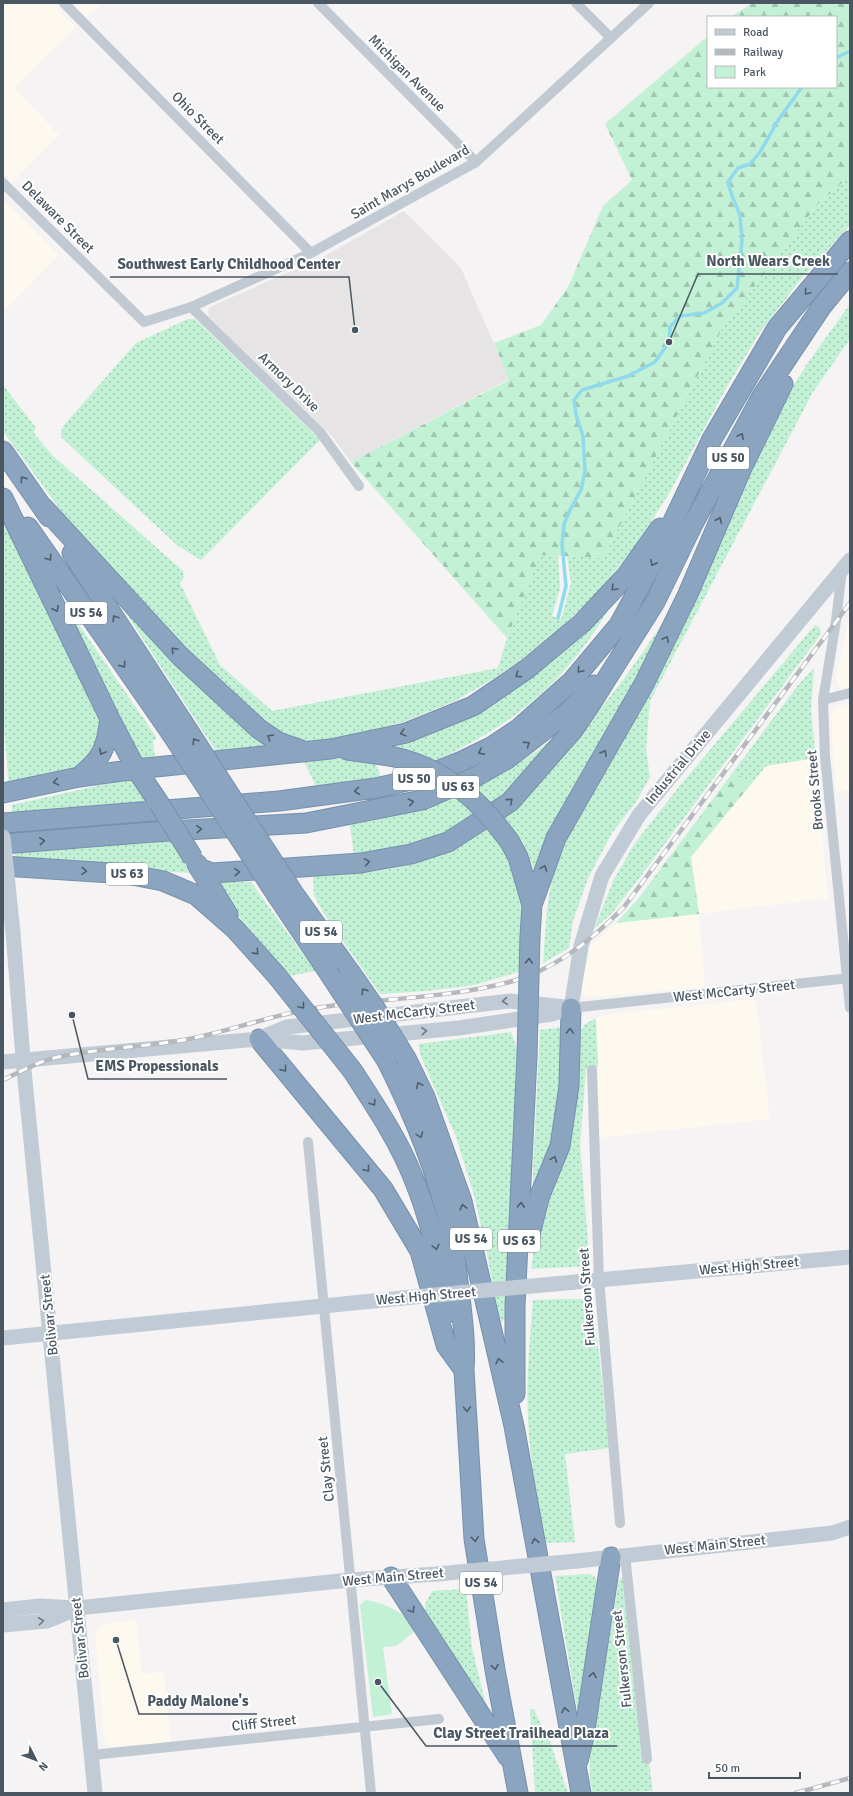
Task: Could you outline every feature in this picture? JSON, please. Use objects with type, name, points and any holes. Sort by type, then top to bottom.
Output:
[{"type":"highway","name":"US 50","points":[[3,823],[287,800],[376,788],[420,778],[462,761],[491,747],[518,729],[572,681],[619,625],[657,555],[712,439],[777,328],[850,241]]},
{"type":"highway","name":"US 50","points":[[3,844],[153,832],[306,823],[422,800],[475,777],[507,759],[569,711],[623,655],[655,602],[693,524],[762,396],[822,306],[850,272]]},
{"type":"highway","points":[[532,905],[538,884],[556,838],[644,684],[688,594],[741,470],[822,306]]},
{"type":"highway","name":"US 54","points":[[3,452],[43,507],[176,727],[285,894],[329,973],[387,1061],[420,1132],[438,1182],[452,1232],[466,1342],[464,1370],[474,1539],[518,1793]]},
{"type":"highway","points":[[331,749],[406,733],[473,706],[527,669],[582,623],[626,576],[688,490]]},
{"type":"highway","name":"US 54","points":[[3,492],[176,727]]},
{"type":"highway","points":[[3,498],[136,769],[159,803],[235,929]]},
{"type":"highway","points":[[43,507],[180,656],[266,734],[278,742],[306,751]]},
{"type":"highway","points":[[196,863],[212,873],[361,863],[411,854],[448,842],[510,802],[539,771],[573,730],[623,655]]},
{"type":"highway","points":[[79,777],[92,766],[104,752],[110,718]]},
{"type":"highway","name":"US 63","points":[[3,793],[79,777],[136,769],[331,749],[390,756],[410,760],[444,776],[480,806],[510,842],[518,857],[532,905],[527,1056],[515,1306],[514,1426]]},
{"type":"highway","name":"US 63","points":[[3,866],[127,874],[163,881],[196,895],[235,929],[277,976],[352,1070],[384,1121],[413,1176],[433,1237],[464,1370]]},
{"type":"highway","name":"US 54","points":[[285,894],[350,972],[375,1008],[407,1060],[425,1097],[462,1201],[514,1426],[580,1791]]},
{"type":"highway","points":[[515,1306],[534,1212],[560,1146],[569,1086],[571,1008]]},
{"type":"highway","points":[[259,1039],[383,1189],[420,1251],[446,1344],[464,1370]]},
{"type":"highway","points":[[576,1768],[584,1736],[618,1556]]},
{"type":"highway","points":[[391,1577],[512,1763]]},
{"type":"main road","name":"Industrial Drive","points":[[571,1008],[581,946],[602,876],[639,815],[846,565]]},
{"type":"main road","name":"Bolivar Street","points":[[3,837],[95,1793]]},
{"type":"main road","name":"West McCarty Street","points":[[259,1039],[287,1027],[510,1001],[571,1008]]},
{"type":"main road","name":"West McCarty Street","points":[[3,1062],[259,1039],[303,1043],[459,1028],[552,1014],[571,1008]]},
{"type":"main road","name":"West High Street","points":[[3,1338],[598,1279],[850,1257]]},
{"type":"main road","name":"West Main Street","points":[[3,1610],[40,1606],[77,1608],[350,1580],[437,1574],[577,1561],[832,1533],[850,1526]]},
{"type":"main road","name":"West Main Street","points":[[3,1624],[47,1620],[77,1608]]},
{"type":"street","name":"Ohio Street","points":[[64,3],[311,254]]},
{"type":"street","name":"Michigan Avenue","points":[[318,3],[476,162]]},
{"type":"street","points":[[576,3],[611,38]]},
{"type":"street","name":"Saint Marys Boulevard","points":[[144,322],[191,307],[311,254],[476,162],[649,3]]},
{"type":"street","name":"Delaware Street","points":[[3,183],[144,322]]},
{"type":"street","name":"Armory Drive","points":[[191,307],[320,432],[359,486]]},
{"type":"street","name":"Brooks Street","points":[[846,565],[823,700],[825,756],[849,978],[850,1008]]},
{"type":"street","points":[[823,700],[850,693]]},
{"type":"street","name":"West McCarty Street","points":[[571,1008],[849,978]]},
{"type":"street","name":"Fulkerson Street","points":[[592,1070],[598,1279],[620,1522]]},
{"type":"street","name":"Clay Street","points":[[308,1142],[371,1793]]},
{"type":"street","name":"Fulkerson Street","points":[[618,1556],[647,1759]]},
{"type":"street","name":"Cliff Street","points":[[92,1754],[439,1719]]},
{"type":"shaded area","points":[[3,3],[53,3],[76,27],[14,88],[59,135],[12,182],[3,172]]},
{"type":"shaded area","points":[[73,3],[102,3],[87,17]]},
{"type":"shaded area","points":[[3,199],[59,255],[3,312]]},
{"type":"shaded area","points":[[404,211],[461,268],[509,379],[351,462],[332,436],[209,317],[208,312],[210,307],[323,257]]},
{"type":"shaded area","points":[[850,613],[850,686],[842,689],[838,685],[836,677]]},
{"type":"shaded area","points":[[850,703],[850,789],[836,793],[831,716],[836,707]]},
{"type":"shaded area","points":[[816,758],[828,898],[699,914],[691,857],[766,766]]},
{"type":"shaded area","points":[[699,914],[705,987],[593,997],[584,995],[581,987],[591,945],[616,923]]},
{"type":"shaded area","points":[[756,999],[770,1119],[595,1138],[594,1107],[598,1067],[596,1018],[605,1015]]},
{"type":"shaded area","points":[[136,1620],[142,1674],[164,1672],[171,1742],[111,1747],[106,1743],[104,1738],[95,1633],[102,1624]]},
{"type":"green space","points":[[753,3],[850,3],[850,176],[818,204],[723,327],[603,558],[541,555],[507,638],[351,462],[509,380],[494,343],[541,325],[568,287],[603,206],[632,180],[605,124],[707,37],[707,88],[837,88],[837,16],[732,16]]},
{"type":"green space","points":[[850,176],[850,225],[805,274],[760,332],[725,390],[670,492],[634,548],[600,590],[556,632],[514,665],[455,701],[406,721],[361,733],[313,742],[292,740],[276,733],[223,687],[79,536],[3,431],[3,385],[36,428],[33,432],[52,455],[183,571],[184,578],[180,583],[220,665],[272,711],[498,668],[507,638],[541,554],[558,555],[560,588],[552,616],[561,620],[571,583],[567,556],[603,558],[723,327],[818,204]]},
{"type":"green space","points":[[850,304],[850,339],[813,392],[650,701],[646,750],[650,777],[636,802],[612,833],[588,878],[573,921],[569,948],[543,963],[547,908],[554,867],[567,836],[657,680],[680,634],[755,459],[781,405],[807,364]]},
{"type":"green space","points":[[188,319],[195,319],[320,440],[201,560],[178,546],[61,437],[61,432],[64,425],[136,343]]},
{"type":"green space","points":[[3,515],[105,724],[85,768],[9,787],[3,714]]},
{"type":"green space","points":[[677,600],[648,659],[535,873],[523,842],[505,818],[540,783],[582,733],[615,691]]},
{"type":"green space","points":[[118,601],[267,744],[270,750],[216,751]]},
{"type":"green space","points":[[613,603],[586,644],[567,668],[533,701],[495,728],[454,752],[432,762],[401,749],[383,745],[422,734]]},
{"type":"green space","points":[[75,619],[157,738],[153,741],[155,759],[142,760],[71,621]]},
{"type":"green space","points":[[815,625],[820,628],[821,634],[634,885],[612,913],[594,929],[614,879],[635,843],[678,788]]},
{"type":"green space","points":[[814,668],[811,711],[816,758],[766,766],[752,783],[733,772],[799,684]]},
{"type":"green space","points":[[552,739],[499,803],[428,842],[354,856],[350,825],[406,812],[457,796],[505,772]]},
{"type":"green space","points":[[346,758],[375,762],[382,780],[317,788],[304,762]]},
{"type":"green space","points":[[733,772],[752,783],[691,857],[699,914],[616,923],[638,899]]},
{"type":"green space","points":[[132,778],[149,803],[12,812],[12,805]]},
{"type":"green space","points":[[490,828],[513,864],[524,909],[522,971],[474,985],[426,991],[380,994],[324,914],[314,895],[313,876],[375,872],[408,865],[433,857]]},
{"type":"green space","points":[[171,840],[190,873],[16,863],[15,853]]},
{"type":"green space","points":[[217,882],[251,882],[315,971],[290,976],[227,903]]},
{"type":"green space","points":[[596,1018],[598,1067],[586,1069],[580,1145],[590,1266],[531,1269],[536,1234],[579,1036],[584,1025]]},
{"type":"green space","points":[[561,1027],[564,1030],[565,1036],[554,1131],[533,1195],[540,1030]]},
{"type":"green space","points":[[511,1032],[521,1060],[516,1091],[506,1315],[502,1322],[497,1312],[487,1252],[474,1195],[456,1137],[421,1057],[418,1044]]},
{"type":"green space","points":[[593,1299],[609,1448],[565,1454],[575,1542],[545,1543],[535,1481],[528,1419],[528,1389],[533,1300]]},
{"type":"green space","points":[[588,1574],[594,1576],[601,1588],[580,1728],[555,1576]]},
{"type":"green space","points":[[623,1577],[653,1791],[593,1793],[590,1780],[590,1750],[599,1679],[606,1660],[619,1580]]},
{"type":"green space","points":[[466,1589],[472,1648],[487,1709],[426,1614],[425,1604],[432,1591]]},
{"type":"green space","points":[[365,1600],[388,1606],[407,1618],[418,1629],[396,1646],[383,1647],[392,1714],[373,1717],[360,1605]]},
{"type":"green space","points":[[530,1708],[534,1710],[550,1742],[568,1793],[535,1793]]},
{"type":"waterway","points":[[837,58],[850,51]]},
{"type":"waterway","points":[[558,618],[566,586],[562,544],[564,524],[581,490],[585,471],[583,436],[576,415],[574,400],[582,390],[628,376],[655,362],[669,342],[670,327],[680,316],[704,313],[722,303],[737,288],[742,240],[740,215],[728,182],[738,168],[750,164],[760,152],[779,119],[801,88]]},
{"type":"railway","points":[[3,1080],[37,1064],[58,1057],[189,1039],[272,1017],[323,1007],[442,994],[490,987],[529,976],[544,969],[587,941],[624,907],[850,603]]},
{"type":"railway","points":[[796,1793],[850,1778]]},
{"type":"place","name":"Southwest Early Childhood Center","points":[[355,330]]},
{"type":"place","name":"North Wears Creek","points":[[669,342]]},
{"type":"place","name":"EMS Propessionals","points":[[72,1015]]},
{"type":"place","name":"Paddy Malone's","points":[[116,1640]]},
{"type":"place","name":"Clay Street Trailhead Plaza","points":[[378,1682]]}]
